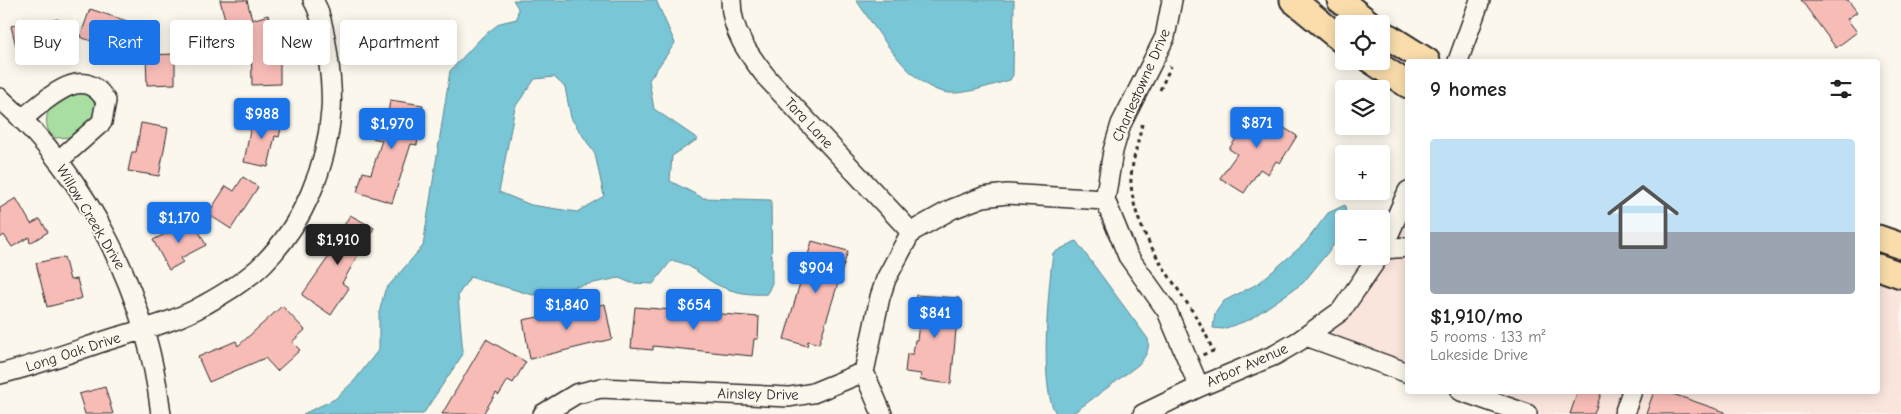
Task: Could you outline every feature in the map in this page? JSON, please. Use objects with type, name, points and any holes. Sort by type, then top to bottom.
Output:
[{"type":"main road","points":[[1293,0],[1335,35]]},
{"type":"main road","points":[[1340,0],[1359,15]]},
{"type":"main road","points":[[1390,38],[1424,59]]},
{"type":"main road","points":[[1386,70],[1405,83]]},
{"type":"main road","points":[[1880,239],[1901,246]]},
{"type":"main road","points":[[1880,268],[1901,275]]},
{"type":"street","name":"Long Oak Drive","points":[[0,374],[145,328],[204,306],[232,288],[263,264],[290,229],[308,199],[326,147],[332,103],[331,76],[314,0]]},
{"type":"street","name":"Tara Lane","points":[[731,0],[733,20],[747,52],[768,79],[911,232]]},
{"type":"street","name":"Charlestowne Drive","points":[[1105,200],[1113,150],[1121,124],[1165,37],[1172,0]]},
{"type":"street","points":[[1459,59],[1480,0]]},
{"type":"street","points":[[23,118],[62,89],[79,82],[92,85],[101,93],[106,102],[102,122],[58,161]]},
{"type":"street","name":"Willow Creek Drive","points":[[0,98],[23,118],[58,161],[114,249],[145,328],[160,392],[161,414]]},
{"type":"street","points":[[882,414],[864,372],[880,297],[886,279],[911,232],[952,208],[983,197],[1007,194],[1105,200],[1128,256],[1167,311],[1199,387]]},
{"type":"street","name":"Arbor Avenue","points":[[1390,231],[1405,197]]},
{"type":"street","points":[[1390,250],[1405,247]]},
{"type":"street","name":"Arbor Avenue","points":[[1143,414],[1199,387],[1275,355],[1306,336],[1341,311],[1372,265]]},
{"type":"street","points":[[1306,336],[1405,372]]},
{"type":"street","name":"Ainsley Drive","points":[[543,414],[576,394],[602,388],[789,397],[813,393],[864,372]]},
{"type":"street","points":[[1470,394],[1527,414]]},
{"type":"street","points":[[1624,414],[1631,394]]},
{"type":"path","points":[[1156,96],[1170,73],[1172,64]]},
{"type":"path","points":[[1143,119],[1131,182],[1137,213],[1149,243],[1175,287],[1196,317],[1213,350]]},
{"type":"shaded area","points":[[1405,193],[1405,375],[1299,341],[1341,311],[1366,265],[1390,265],[1390,220]]},
{"type":"shaded area","points":[[1880,263],[1901,271],[1901,414],[1522,414],[1462,394],[1880,394]]},
{"type":"green space","points":[[74,91],[88,92],[96,103],[96,115],[71,137],[55,138],[49,132],[47,125],[49,109]]},
{"type":"water","points":[[513,0],[656,0],[675,43],[649,80],[654,109],[698,139],[672,156],[670,181],[703,198],[771,200],[772,283],[767,294],[744,293],[728,289],[715,284],[691,267],[671,261],[653,284],[631,283],[619,278],[533,295],[470,277],[458,295],[463,354],[423,414],[303,414],[335,399],[355,380],[379,349],[379,313],[385,290],[423,246],[450,71],[482,37],[500,23],[517,19],[518,8]],"holes":[[[554,77],[565,87],[571,118],[595,154],[604,196],[577,212],[531,205],[499,192],[515,107],[535,79]]]},
{"type":"water","points":[[856,0],[1014,0],[1013,75],[1010,80],[964,92],[949,93],[935,89],[921,81],[908,70]]},
{"type":"water","points":[[1345,205],[1345,210],[1335,210],[1335,243],[1303,283],[1249,320],[1223,329],[1213,328],[1215,313],[1224,301],[1259,283],[1305,243],[1328,213]]},
{"type":"water","points":[[1076,241],[1148,339],[1148,350],[1138,365],[1072,414],[1057,414],[1051,403],[1046,362],[1047,312],[1051,267],[1053,253]]},
{"type":"building","points":[[220,0],[247,0],[252,20],[225,20]]},
{"type":"building","points":[[1801,0],[1848,0],[1857,12],[1847,19],[1857,32],[1836,48]]},
{"type":"building","points":[[90,9],[124,20],[89,20],[89,40],[80,37]]},
{"type":"building","points":[[268,15],[269,20],[263,20],[263,65],[280,65],[280,84],[252,85],[252,20]]},
{"type":"building","points":[[15,25],[15,42],[11,26]]},
{"type":"building","points":[[170,54],[170,65],[175,65],[175,84],[147,85],[146,65],[160,65],[160,55]]},
{"type":"building","points":[[390,100],[423,105],[417,145],[411,144],[392,203],[357,192],[363,172],[371,174],[382,140],[371,138],[374,119],[387,121]]},
{"type":"building","points":[[1253,108],[1297,136],[1280,163],[1276,161],[1268,174],[1260,169],[1244,193],[1220,178],[1237,154],[1229,149],[1237,137],[1235,135]]},
{"type":"building","points":[[253,115],[283,120],[279,137],[275,136],[268,167],[244,162]]},
{"type":"building","points":[[141,123],[168,128],[159,176],[128,171],[132,152],[136,152]]},
{"type":"building","points":[[243,177],[258,187],[231,229],[208,214],[226,186],[234,191]]},
{"type":"building","points":[[16,198],[31,224],[40,219],[48,232],[30,243],[29,237],[12,247],[4,235],[0,238],[0,208]]},
{"type":"building","points":[[350,215],[374,228],[342,283],[349,288],[331,315],[302,295],[330,255],[328,254]]},
{"type":"building","points":[[193,220],[206,245],[181,258],[183,262],[169,270],[153,240]]},
{"type":"building","points":[[812,241],[848,251],[819,344],[808,341],[807,346],[784,339]]},
{"type":"building","points":[[64,257],[70,280],[77,279],[82,298],[47,307],[36,263]]},
{"type":"building","points":[[916,295],[959,298],[951,384],[920,380],[921,374],[905,372],[907,354],[913,354],[915,340],[917,340],[920,315],[914,314]]},
{"type":"building","points":[[605,304],[612,339],[530,359],[523,320]]},
{"type":"building","points":[[282,306],[305,330],[292,342],[300,350],[277,371],[265,358],[209,382],[198,357],[236,341],[238,346]]},
{"type":"building","points":[[635,307],[759,317],[758,339],[754,339],[752,356],[653,346],[653,350],[631,348]]},
{"type":"building","points":[[486,339],[526,362],[513,383],[508,380],[499,395],[496,393],[483,414],[442,414]]},
{"type":"building","points":[[105,387],[113,414],[85,414],[79,394]]},
{"type":"building","points":[[1577,394],[1601,394],[1594,414],[1570,414]]},
{"type":"building","points":[[1653,394],[1673,394],[1725,412],[1724,414],[1646,414]]}]
